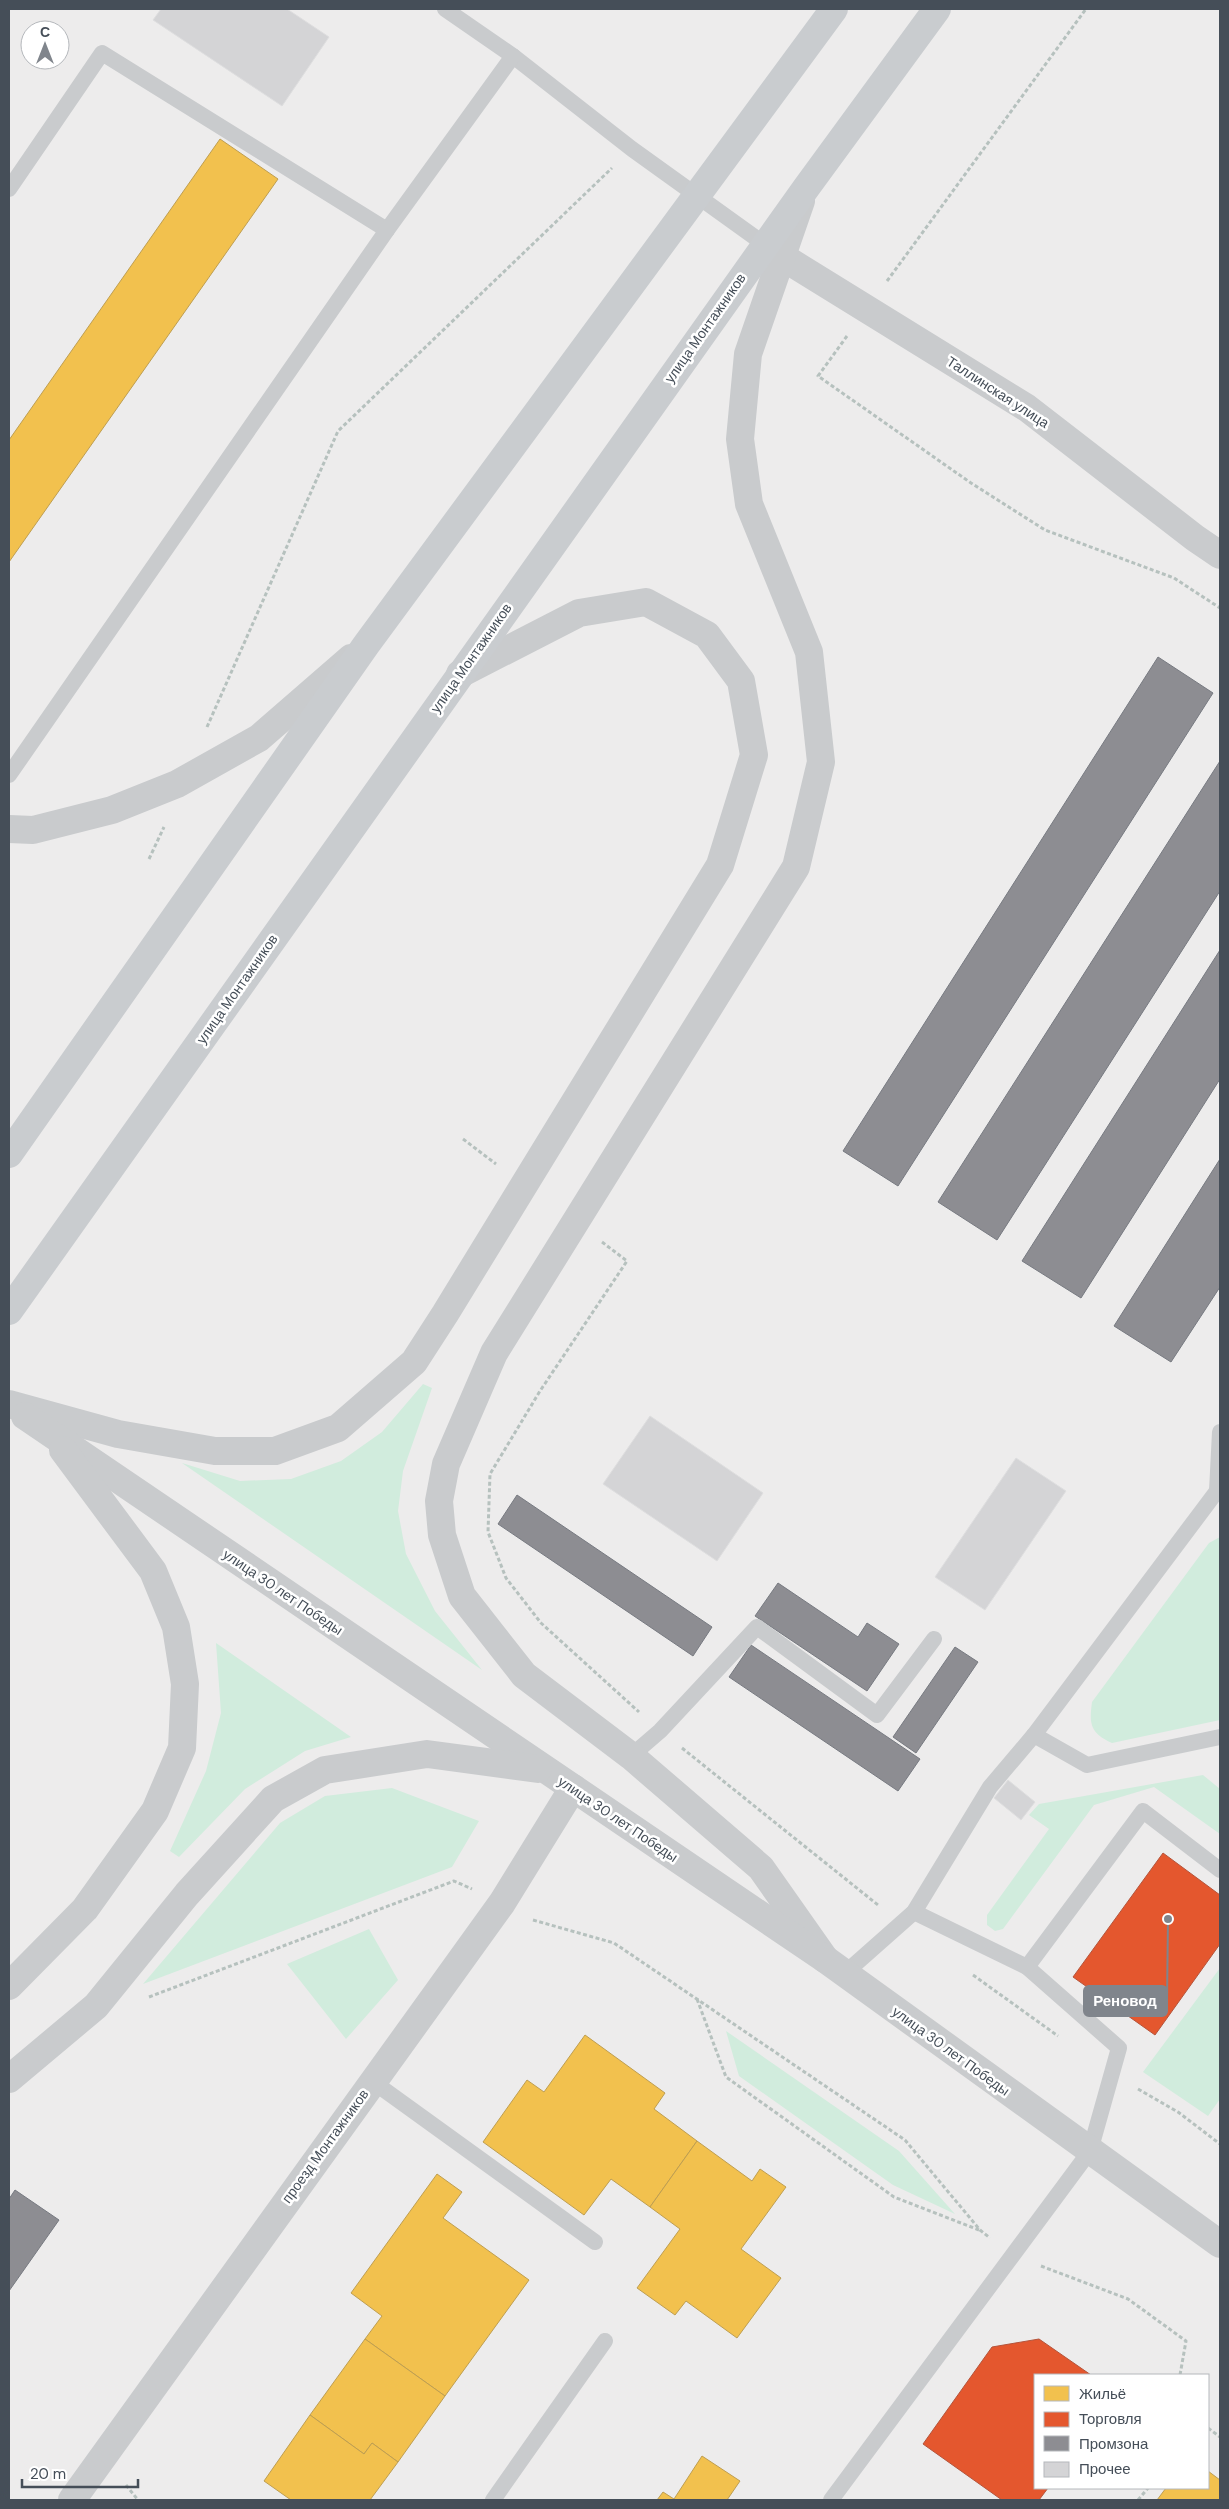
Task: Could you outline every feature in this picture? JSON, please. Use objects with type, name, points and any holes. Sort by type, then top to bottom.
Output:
[{"type":"main road","points":[[9,1154],[366,645],[834,9]]},
{"type":"main road","name":"улица Монтажников","points":[[9,1311],[806,188],[937,9]]},
{"type":"street","points":[[806,188],[748,354],[740,439],[749,504],[809,652],[821,762],[796,867],[494,1352],[446,1464],[438,1501],[442,1535],[462,1596],[524,1675],[631,1756],[762,1868],[834,1966]]},
{"type":"street","name":"Таллинская улица","points":[[789,261],[1027,408],[1195,538],[1220,554]]},
{"type":"street","points":[[9,1405],[118,1434],[215,1451],[275,1451],[338,1428],[414,1362],[445,1314],[720,865],[754,755],[741,681],[707,635],[646,602],[579,613],[460,674]]},
{"type":"street","points":[[9,829],[34,830],[112,810],[177,784],[260,738],[366,645]]},
{"type":"street","name":"улица 30 лет Победы","points":[[9,1405],[543,1770],[573,1788],[834,1966],[1220,2244]]},
{"type":"street","points":[[9,1986],[85,1909],[155,1811],[182,1748],[185,1684],[176,1627],[153,1571],[50,1433]]},
{"type":"street","points":[[9,2079],[96,2006],[187,1894],[272,1799],[325,1770],[427,1754],[543,1770]]},
{"type":"street","name":"проезд Монтажников","points":[[72,2500],[502,1903],[573,1788]]},
{"type":"lane","points":[[445,9],[513,56],[632,149],[789,261]]},
{"type":"lane","points":[[9,189],[102,53],[387,230]]},
{"type":"lane","points":[[9,775],[387,230],[513,56]]},
{"type":"lane","points":[[834,1966],[914,1912],[990,1787],[1034,1736],[1219,1492],[1220,1432]]},
{"type":"lane","points":[[631,1756],[660,1731],[757,1627],[878,1715],[934,1639]]},
{"type":"lane","points":[[1034,1736],[1087,1765],[1220,1737]]},
{"type":"lane","points":[[1027,1967],[1143,1811],[1220,1870]]},
{"type":"lane","points":[[831,2500],[1090,2151],[1119,2048],[1027,1967],[914,1912]]},
{"type":"lane","points":[[372,2081],[595,2242]]},
{"type":"lane","points":[[493,2500],[605,2341]]},
{"type":"path","points":[[882,288],[1086,9]]},
{"type":"path","points":[[206,732],[338,431],[632,149]]},
{"type":"path","points":[[853,328],[818,376],[971,483],[1045,530],[1174,578],[1220,608]]},
{"type":"path","points":[[150,859],[166,822]]},
{"type":"path","points":[[145,1998],[454,1881],[502,1903],[528,1919],[614,1944],[697,1998],[905,2140],[980,2230],[1011,2255],[1128,2298],[1186,2341],[1180,2374]]},
{"type":"path","points":[[697,1998],[726,2077],[894,2197],[980,2230]]},
{"type":"path","points":[[1209,2429],[1220,2437]]},
{"type":"path","points":[[1138,2500],[1147,2489]]},
{"type":"green space","points":[[423,1384],[432,1388],[403,1471],[398,1511],[406,1554],[435,1611],[482,1670],[182,1463],[240,1481],[291,1479],[341,1461],[382,1432]]},
{"type":"green space","points":[[1220,1537],[1220,1720],[1112,1743],[1099,1735],[1093,1727],[1091,1722],[1092,1702],[1209,1543]]},
{"type":"green space","points":[[216,1643],[351,1737],[305,1751],[245,1789],[179,1857],[170,1851],[206,1771],[221,1713]]},
{"type":"green space","points":[[1203,1775],[1220,1789],[1220,1834],[1154,1787],[1094,1805],[1003,1929],[995,1931],[987,1925],[987,1915],[1049,1829],[1029,1815],[1039,1804]]},
{"type":"green space","points":[[392,1788],[479,1821],[452,1867],[143,1984],[280,1823],[325,1796]]},
{"type":"green space","points":[[369,1929],[398,1980],[346,2039],[287,1964]]},
{"type":"green space","points":[[1220,1968],[1220,2099],[1208,2116],[1143,2072]]},
{"type":"green space","points":[[726,2031],[899,2151],[955,2214],[893,2185],[739,2076]]},
{"type":"building: Жильё","points":[[220,139],[278,179],[9,562],[9,440]]},
{"type":"building: Жильё","points":[[585,2035],[665,2093],[654,2109],[697,2141],[650,2207],[611,2179],[584,2215],[483,2142],[527,2080],[544,2092]]},
{"type":"building: Жильё","points":[[697,2141],[752,2181],[760,2169],[786,2187],[741,2249],[781,2278],[737,2338],[686,2301],[675,2315],[637,2288],[680,2229],[650,2207]]},
{"type":"building: Жильё","points":[[437,2174],[462,2192],[443,2218],[529,2280],[445,2396],[365,2339],[382,2316],[351,2293]]},
{"type":"building: Жильё","points":[[365,2339],[445,2396],[398,2462],[372,2443],[364,2454],[310,2415]]},
{"type":"building: Жильё","points":[[310,2415],[364,2454],[372,2443],[398,2462],[370,2500],[291,2500],[264,2481]]},
{"type":"building: Жильё","points":[[702,2456],[740,2481],[727,2500],[657,2500],[663,2492],[674,2499]]},
{"type":"building: Жильё","points":[[1209,2472],[1220,2480],[1220,2500],[1157,2500],[1165,2489],[1209,2489]]},
{"type":"building: Торговля","points":[[1163,1853],[1220,1895],[1220,1944],[1155,2035],[1073,1977]]},
{"type":"building: Торговля","points":[[1039,2339],[1090,2374],[1034,2374],[1034,2489],[1047,2489],[1039,2500],[1002,2500],[923,2444],[992,2347]]},
{"type":"building: Промзона","points":[[1158,657],[1213,693],[898,1186],[843,1151]]},
{"type":"building: Промзона","points":[[1220,761],[1220,891],[997,1240],[938,1202]]},
{"type":"building: Промзона","points":[[1220,950],[1220,1079],[1081,1298],[1022,1261]]},
{"type":"building: Промзона","points":[[1220,1159],[1220,1287],[1171,1362],[1114,1326]]},
{"type":"building: Промзона","points":[[517,1495],[712,1627],[693,1656],[498,1524]]},
{"type":"building: Промзона","points":[[778,1583],[858,1637],[867,1623],[899,1644],[867,1691],[755,1616]]},
{"type":"building: Промзона","points":[[751,1645],[920,1759],[898,1791],[729,1677]]},
{"type":"building: Промзона","points":[[955,1647],[978,1662],[916,1753],[893,1737]]},
{"type":"building: Промзона","points":[[15,2190],[59,2220],[9,2291],[9,2199]]},
{"type":"building: Прочее","points":[[161,9],[287,9],[329,37],[282,106],[153,20]]},
{"type":"building: Прочее","points":[[650,1416],[763,1493],[717,1561],[603,1484]]},
{"type":"building: Прочее","points":[[1016,1458],[1066,1491],[985,1610],[935,1577]]},
{"type":"building: Прочее","points":[[1008,1780],[1035,1802],[1021,1820],[994,1798]]},
{"type":"place","name":"Реновод","points":[[1168,1919]]}]
